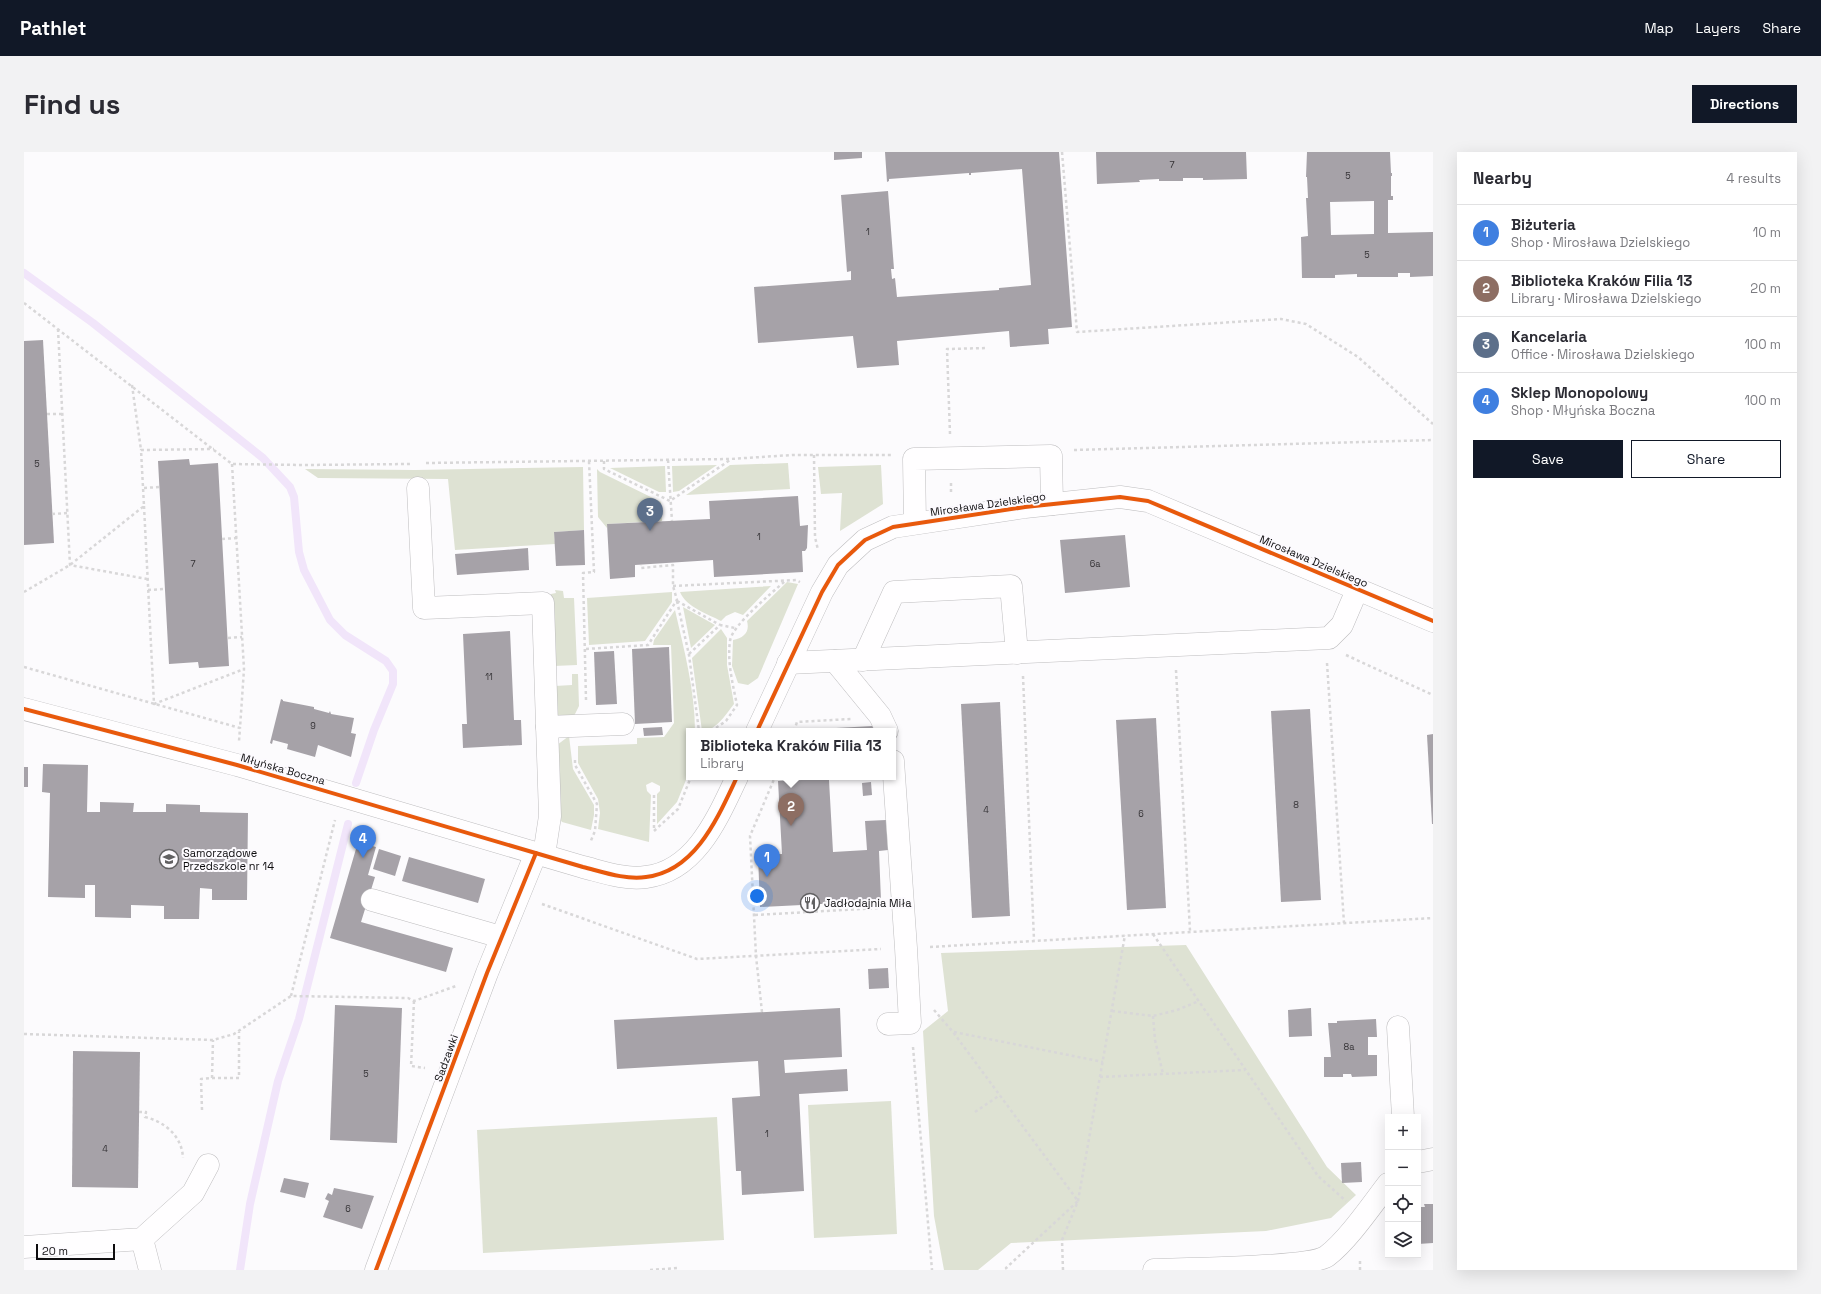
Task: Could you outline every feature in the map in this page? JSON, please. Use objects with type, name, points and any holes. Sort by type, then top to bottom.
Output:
[{"type":"street","points":[[916,523],[906,457],[1060,453],[1052,504]]},
{"type":"street","name":"Sadzawki","points":[[376,1270],[501,937],[540,854],[550,816],[543,603],[424,608],[418,488]]},
{"type":"street","name":"Mirosława Dzielskiego","points":[[759,728],[822,592],[838,565],[865,540],[893,527],[916,523],[1052,504],[1120,498],[1148,500],[1433,621]]},
{"type":"street","points":[[863,660],[894,592],[1011,586],[1020,662]]},
{"type":"street","points":[[788,663],[834,660],[1020,662],[1175,645],[1326,647],[1329,638],[1342,626],[1357,590]]},
{"type":"street","points":[[834,660],[880,716],[886,728]]},
{"type":"street","name":"Młyńska Boczna","points":[[24,709],[237,765],[540,854]]},
{"type":"street","points":[[547,727],[623,724]]},
{"type":"street","points":[[540,854],[583,867],[628,877],[646,877],[661,874],[677,865],[703,842],[720,813],[736,780]]},
{"type":"street","points":[[888,1024],[910,1023],[894,780]]},
{"type":"street","points":[[372,900],[501,937]]},
{"type":"street","points":[[1398,1027],[1404,1114]]},
{"type":"street","points":[[1421,1161],[1433,1159]]},
{"type":"street","points":[[24,1247],[142,1239],[193,1193],[208,1165]]},
{"type":"street","points":[[1154,1270],[1301,1263],[1326,1257],[1363,1216],[1386,1186]]},
{"type":"street","points":[[142,1239],[150,1270]]},
{"type":"path","points":[[1062,152],[1077,332],[1281,319],[1306,324],[1358,357],[1433,424]]},
{"type":"path","points":[[24,303],[132,385],[232,464],[416,464]]},
{"type":"path","points":[[58,329],[70,564]]},
{"type":"path","points":[[950,439],[946,349],[987,348]]},
{"type":"path","points":[[132,385],[141,450],[144,488],[154,704]]},
{"type":"path","points":[[47,414],[63,414]]},
{"type":"path","points":[[1060,453],[1433,440]]},
{"type":"path","points":[[141,450],[214,449]]},
{"type":"path","points":[[424,463],[730,459],[814,455],[906,457]]},
{"type":"path","points":[[814,455],[815,537],[819,554]]},
{"type":"path","points":[[670,500],[730,459]]},
{"type":"path","points":[[668,460],[672,521]]},
{"type":"path","points":[[588,849],[594,831],[597,804],[575,765],[586,649],[583,573],[594,572],[589,461]]},
{"type":"path","points":[[604,461],[604,468],[670,500]]},
{"type":"path","points":[[232,464],[244,669],[237,765]]},
{"type":"path","points":[[144,488],[159,487]]},
{"type":"path","points":[[24,592],[70,564],[144,506]]},
{"type":"path","points":[[52,514],[68,513]]},
{"type":"path","points":[[222,539],[237,538]]},
{"type":"path","points":[[70,564],[148,579]]},
{"type":"path","points":[[641,564],[641,568],[673,565],[673,586],[689,655],[699,728]]},
{"type":"path","points":[[673,586],[796,580],[805,584]]},
{"type":"path","points":[[716,728],[726,721],[737,705],[730,666],[730,640],[735,628],[785,581]]},
{"type":"path","points":[[148,590],[165,589]]},
{"type":"path","points":[[586,649],[648,645],[677,600]]},
{"type":"path","points":[[677,600],[720,625],[735,628]]},
{"type":"path","points":[[689,655],[720,625]]},
{"type":"path","points":[[228,638],[242,637]]},
{"type":"path","points":[[1175,645],[1190,931]]},
{"type":"path","points":[[1344,923],[1326,647],[1433,695]]},
{"type":"path","points":[[1020,662],[1034,940]]},
{"type":"path","points":[[24,667],[240,728]]},
{"type":"path","points":[[154,704],[244,669]]},
{"type":"path","points":[[795,728],[797,722],[851,720],[865,698]]},
{"type":"path","points":[[654,795],[654,831],[678,809],[689,780]]},
{"type":"path","points":[[762,1012],[756,956],[750,836],[774,780]]},
{"type":"path","points":[[291,996],[336,813],[337,794]]},
{"type":"path","points":[[538,902],[697,960],[1433,918]]},
{"type":"path","points":[[755,915],[879,908]]},
{"type":"path","points":[[1153,934],[1318,1176],[1363,1216]]},
{"type":"path","points":[[1063,1270],[1062,1240],[1078,1201],[1125,935]]},
{"type":"path","points":[[24,1034],[214,1040],[234,1034],[291,996],[408,998],[414,1001],[459,985]]},
{"type":"path","points":[[414,1001],[411,1066],[451,1072]]},
{"type":"path","points":[[1112,1011],[1153,1016],[1177,1010],[1199,1001]]},
{"type":"path","points":[[933,1009],[953,1032],[1078,1201]]},
{"type":"path","points":[[1153,1016],[1155,1040],[1163,1074]]},
{"type":"path","points":[[202,1110],[201,1079],[239,1078],[239,1031]]},
{"type":"path","points":[[953,1032],[1103,1062]]},
{"type":"path","points":[[212,1078],[214,1040]]},
{"type":"path","points":[[913,1044],[932,1270]]},
{"type":"path","points":[[1100,1077],[1246,1070]]},
{"type":"path","points":[[975,1112],[1000,1095]]},
{"type":"path","points":[[139,1112],[146,1112],[146,1117],[161,1122],[178,1139],[183,1153],[184,1165]]},
{"type":"path","points":[[1007,1270],[1006,1268],[1078,1201]]},
{"type":"path","points":[[650,1270],[678,1268],[678,1270]]},
{"type":"shaded area","points":[[788,463],[790,489],[686,495],[730,465]]},
{"type":"shaded area","points":[[717,465],[679,491],[673,492],[672,466]]},
{"type":"shaded area","points":[[881,465],[883,504],[840,531],[842,493],[821,494],[818,467]]},
{"type":"shaded area","points":[[665,466],[666,492],[659,492],[610,468]]},
{"type":"shaded area","points":[[583,467],[584,530],[554,532],[555,544],[455,550],[448,479],[318,478],[305,469],[415,470]]},
{"type":"shaded area","points":[[597,469],[600,472],[661,502],[662,521],[607,524],[607,528],[598,517]]},
{"type":"shaded area","points":[[787,582],[798,584],[758,678],[748,685],[738,683],[732,666],[733,640],[740,638],[745,634],[748,628],[747,621]]},
{"type":"shaded area","points":[[771,586],[743,615],[735,612],[726,616],[721,621],[692,606],[680,592]]},
{"type":"shaded area","points":[[555,590],[563,591],[564,598],[574,598],[577,665],[554,666],[551,594],[556,593]]},
{"type":"shaded area","points":[[672,592],[672,602],[645,641],[589,645],[587,598]]},
{"type":"shaded area","points":[[683,607],[715,625],[691,648]]},
{"type":"shaded area","points":[[675,610],[691,685],[695,728],[686,728],[686,780],[677,802],[657,824],[657,794],[660,791],[660,786],[652,782],[646,785],[647,791],[651,795],[649,842],[598,829],[600,813],[598,799],[578,763],[578,746],[637,744],[637,738],[664,737],[674,723],[671,645],[653,645],[654,640]]},
{"type":"shaded area","points":[[721,629],[727,638],[727,665],[734,704],[724,717],[712,728],[702,728],[692,658]]},
{"type":"shaded area","points":[[572,674],[578,674],[579,706],[574,716],[556,716],[555,686],[572,685]]},
{"type":"shaded area","points":[[569,736],[573,769],[594,805],[591,830],[562,822],[559,818],[557,745]]},
{"type":"shaded area","points":[[1186,945],[1327,1167],[1356,1195],[1331,1218],[1266,1231],[1011,1243],[978,1270],[944,1270],[934,1216],[923,1031],[948,1011],[941,953]]},
{"type":"shaded area","points":[[891,1101],[897,1234],[814,1238],[808,1105]]},
{"type":"shaded area","points":[[717,1117],[724,1240],[483,1253],[477,1130]]},
{"type":"building","points":[[834,152],[862,152],[862,158],[834,160]]},
{"type":"building","points":[[885,152],[1059,152],[1072,327],[1048,329],[1049,344],[1010,347],[1009,331],[897,341],[899,365],[857,368],[853,336],[758,343],[754,287],[851,280],[851,271],[847,272],[841,195],[888,191],[894,269],[891,269],[892,279],[895,278],[897,297],[999,290],[999,288],[1031,285],[1022,169],[971,173],[971,175],[969,175],[969,173],[889,179],[887,182]]},
{"type":"building","points":[[1096,152],[1246,152],[1247,179],[1203,180],[1203,178],[1183,178],[1183,181],[1159,181],[1159,179],[1139,180],[1140,182],[1097,184]]},
{"type":"building","points":[[1307,152],[1390,152],[1392,173],[1391,196],[1393,196],[1393,200],[1388,200],[1388,233],[1433,232],[1433,276],[1410,277],[1410,273],[1398,273],[1398,277],[1357,277],[1357,274],[1335,275],[1335,278],[1302,278],[1301,237],[1308,236],[1306,198],[1308,198],[1306,177]],"holes":[[[1374,201],[1374,234],[1331,235],[1330,202]]]},
{"type":"building","points":[[43,340],[54,543],[24,545],[24,341]]},
{"type":"building","points":[[189,459],[190,465],[218,463],[229,666],[199,668],[198,662],[169,664],[158,461]]},
{"type":"building","points":[[798,496],[800,526],[808,525],[807,548],[805,551],[802,551],[803,572],[714,577],[713,560],[635,565],[635,577],[610,579],[607,524],[710,519],[709,501]]},
{"type":"building","points":[[584,530],[585,565],[556,566],[554,532]]},
{"type":"building","points":[[1125,535],[1130,587],[1065,593],[1060,540]]},
{"type":"building","points":[[528,548],[529,570],[457,575],[455,554]]},
{"type":"building","points":[[510,631],[514,720],[521,720],[522,745],[463,748],[462,724],[467,724],[463,634]]},
{"type":"building","points":[[669,647],[672,722],[635,724],[632,649]]},
{"type":"building","points":[[614,651],[617,704],[596,705],[594,652]]},
{"type":"building","points":[[281,699],[283,701],[314,707],[314,709],[329,713],[330,711],[331,714],[354,718],[351,733],[356,734],[351,757],[318,745],[315,757],[287,749],[288,744],[273,740],[272,744],[270,743]]},
{"type":"building","points":[[1000,702],[1010,916],[972,918],[961,704]]},
{"type":"building","points":[[1310,709],[1321,900],[1281,902],[1271,711]]},
{"type":"building","points":[[1156,718],[1166,908],[1127,910],[1116,720]]},
{"type":"building","points":[[873,726],[873,728],[836,728]]},
{"type":"building","points":[[662,727],[663,735],[644,736],[643,728]]},
{"type":"building","points":[[1433,734],[1433,824],[1432,824],[1427,735]]},
{"type":"building","points":[[43,764],[88,765],[87,812],[100,812],[100,802],[134,803],[133,812],[166,812],[166,804],[200,805],[200,812],[248,813],[247,900],[212,900],[212,889],[200,888],[199,919],[164,919],[164,906],[131,905],[131,918],[95,917],[95,885],[85,885],[85,898],[48,897],[50,793],[42,792]]},
{"type":"building","points":[[24,767],[28,767],[28,787],[24,787]]},
{"type":"building","points":[[829,780],[833,852],[867,850],[865,821],[886,820],[888,850],[879,851],[881,901],[760,907],[758,855],[782,854],[778,781]]},
{"type":"building","points":[[871,782],[872,795],[863,796],[862,783]]},
{"type":"building","points":[[358,842],[376,847],[368,875],[375,877],[361,922],[453,948],[446,972],[330,938]]},
{"type":"building","points":[[379,849],[401,856],[395,876],[373,869]]},
{"type":"building","points":[[409,857],[485,879],[478,903],[402,881]]},
{"type":"building","points":[[888,968],[889,988],[869,989],[868,969]]},
{"type":"building","points":[[335,1005],[402,1008],[397,1143],[330,1140]]},
{"type":"building","points":[[840,1008],[842,1057],[784,1060],[785,1073],[847,1069],[848,1091],[799,1094],[804,1191],[742,1195],[741,1171],[736,1171],[732,1098],[760,1096],[758,1061],[617,1069],[614,1020]]},
{"type":"building","points":[[1311,1008],[1312,1036],[1289,1037],[1288,1010]]},
{"type":"building","points":[[1376,1019],[1377,1037],[1368,1037],[1368,1055],[1377,1055],[1377,1076],[1352,1077],[1351,1074],[1343,1074],[1343,1077],[1324,1077],[1324,1057],[1331,1057],[1328,1023],[1337,1023],[1337,1021]]},
{"type":"building","points":[[73,1051],[140,1052],[138,1188],[72,1187]]},
{"type":"building","points":[[1361,1162],[1362,1182],[1342,1183],[1341,1163]]},
{"type":"building","points":[[284,1178],[309,1183],[305,1198],[280,1192]]},
{"type":"building","points":[[334,1188],[374,1196],[362,1229],[323,1217],[329,1201],[325,1199],[328,1193],[332,1195]]},
{"type":"building","points":[[1424,1204],[1433,1204],[1433,1243],[1421,1244],[1421,1207],[1425,1207]]},
{"type":"waterway","points":[[24,273],[93,323],[263,458],[290,487],[294,497],[299,552],[304,570],[330,620],[345,635],[386,661],[393,671],[393,684],[374,730],[356,783]]},
{"type":"waterway","points":[[240,1270],[250,1204],[278,1081],[299,1019],[348,824]]},
{"type":"cycle path","points":[[758,728],[822,592],[838,565],[865,540],[893,527],[1025,507],[1120,497],[1148,501],[1433,621]]},
{"type":"cycle path","points":[[24,709],[237,765],[583,867],[614,875],[638,878],[663,873],[679,864],[692,853],[713,825],[736,780]]},
{"type":"cycle path","points":[[376,1270],[487,973],[536,853]]},
{"type":"place","name":"Kancelaria","points":[[650,531]]},
{"type":"place","name":"Biblioteka Kraków Filia 13","points":[[791,826]]},
{"type":"place","name":"Sklep Monopolowy","points":[[363,858]]},
{"type":"place","name":"Samorządowe Przedszkole nr 14","points":[[169,859]]},
{"type":"place","name":"Biżuteria","points":[[767,877]]},
{"type":"place","name":"Jadłodajnia Miła","points":[[810,903]]}]
